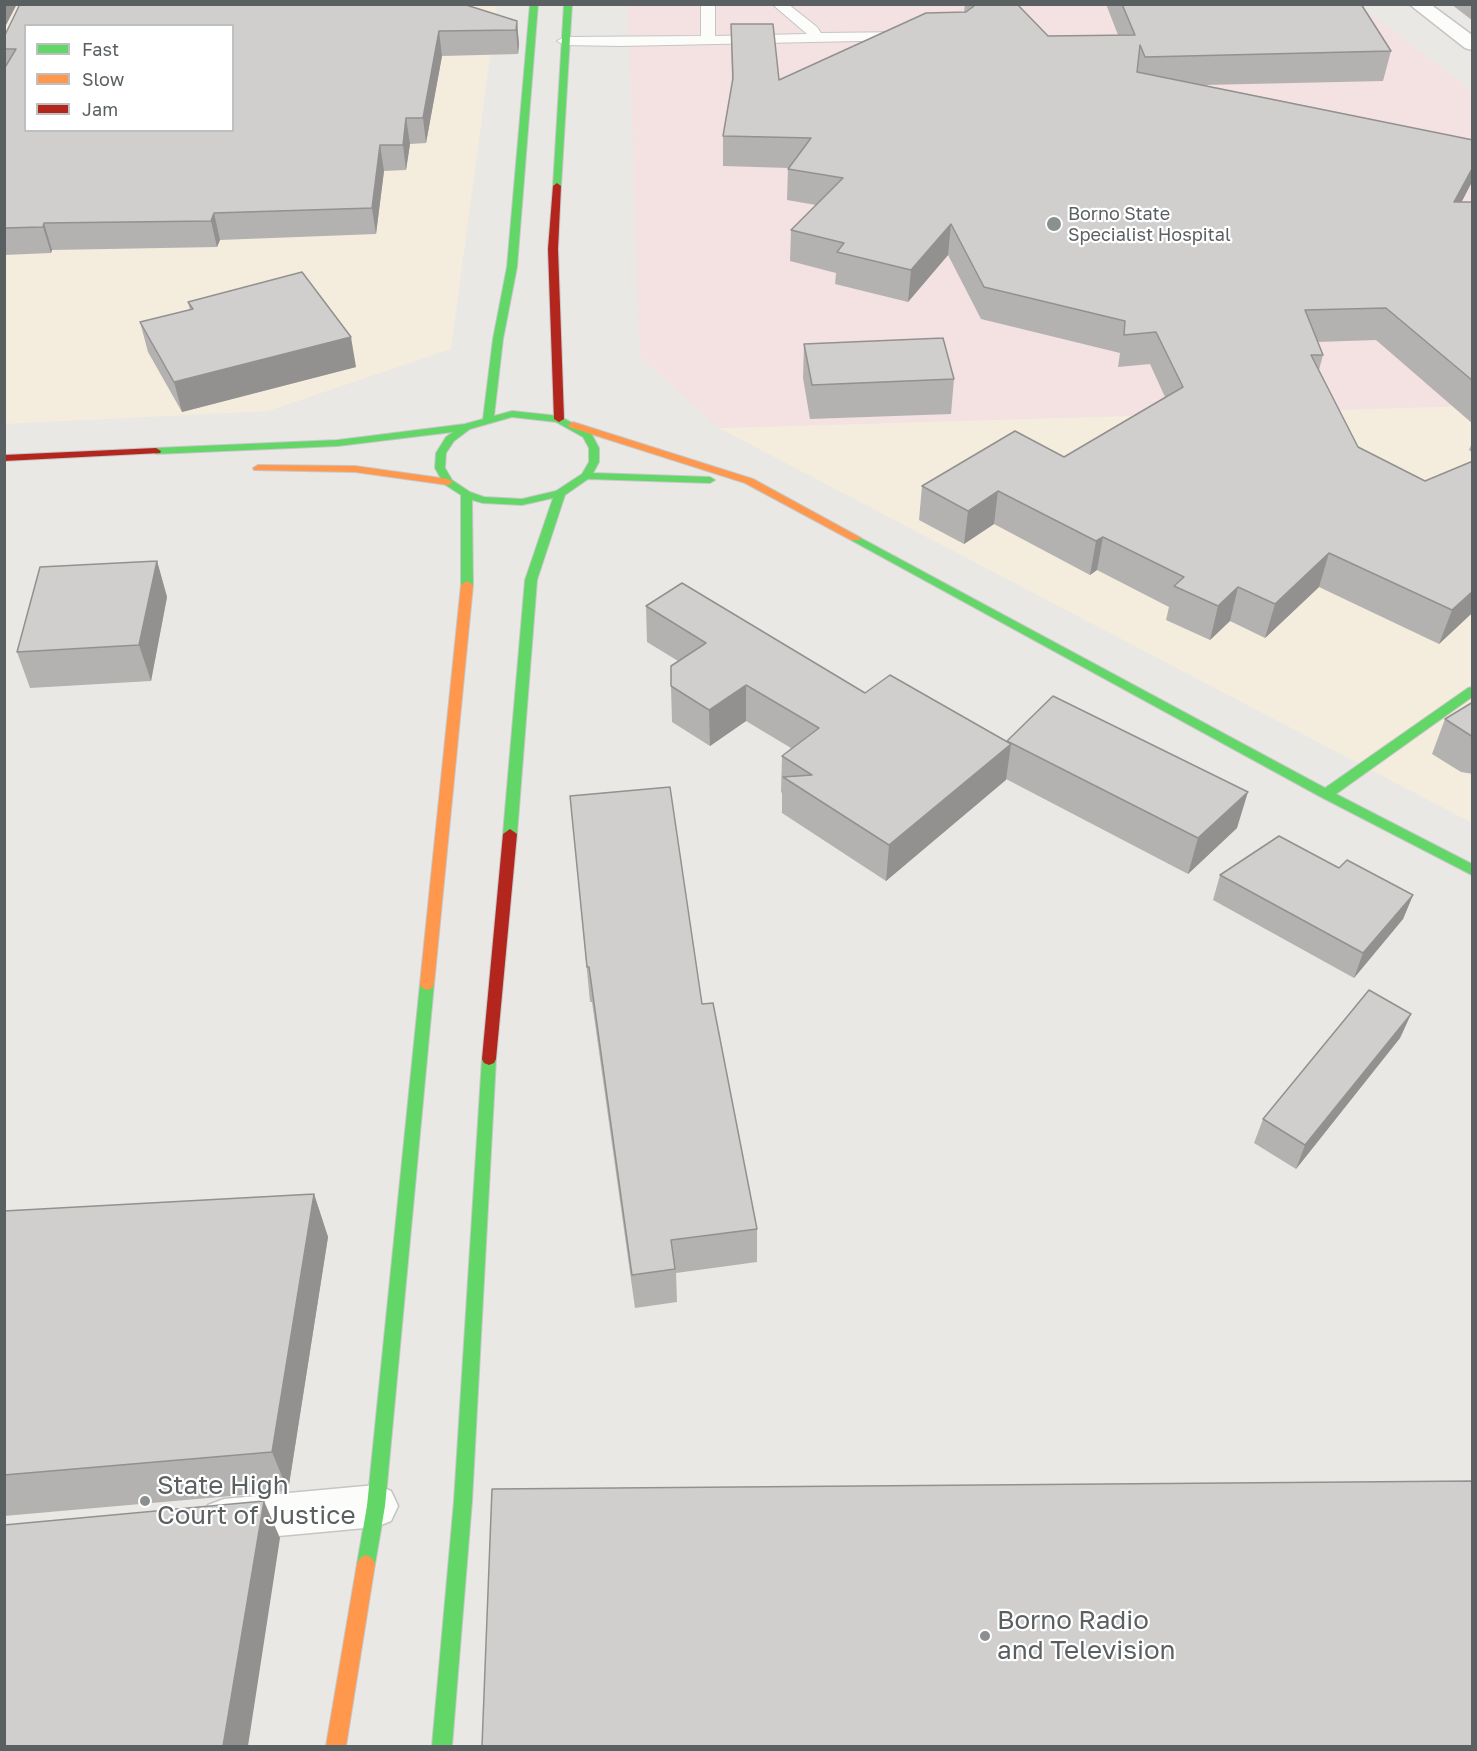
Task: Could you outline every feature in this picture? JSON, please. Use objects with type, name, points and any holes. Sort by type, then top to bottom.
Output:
[{"type":"main road","points":[[566,422],[553,249],[568,4]]},
{"type":"main road","points":[[488,419],[498,339],[512,267],[530,6]]},
{"type":"main road","points":[[4,458],[338,443],[466,427],[512,414],[537,415],[566,422],[749,481],[1326,794],[1473,870]]},
{"type":"main road","points":[[243,467],[356,469],[448,482],[466,494],[502,502],[532,500],[560,493],[586,476],[594,462],[594,448],[586,435],[566,422]]},
{"type":"main road","points":[[448,482],[440,468],[441,453],[450,439],[466,427]]},
{"type":"main road","points":[[586,476],[749,481]]},
{"type":"main road","points":[[442,1746],[463,1502],[488,1069],[516,770],[525,635],[531,580],[560,493]]},
{"type":"main road","points":[[336,1746],[376,1506],[458,663],[466,610],[468,537],[466,494]]},
{"type":"main road","points":[[1326,794],[1473,691]]},
{"type":"street","points":[[1418,4],[1473,44]]},
{"type":"street","points":[[190,1523],[376,1506]]},
{"type":"lane","points":[[708,4],[708,39]]},
{"type":"lane","points":[[779,4],[812,30],[817,38]]},
{"type":"lane","points":[[564,41],[928,36]]},
{"type":"shaded area","points":[[5,5],[497,5],[451,349],[268,411],[5,424]]},
{"type":"shaded area","name":"Borno State Specialist Hospital","points":[[628,5],[1359,5],[1472,91],[1472,406],[719,428],[640,357]]},
{"type":"shaded area","points":[[1472,405],[1472,823],[719,428]]},
{"type":"building","points":[[20,4],[463,4],[517,21],[516,30],[439,31],[423,118],[406,118],[403,145],[380,145],[372,208],[214,213],[211,221],[44,223],[43,227],[4,228],[4,69],[16,49],[4,49],[4,37]]},
{"type":"building","points":[[972,4],[1017,4],[1048,36],[1135,35],[1122,4],[1361,4],[1391,51],[1145,57],[1140,45],[1137,72],[1473,140],[1473,167],[1454,202],[1473,202],[1473,381],[1386,308],[1305,310],[1323,355],[1311,355],[1358,447],[1425,481],[1473,461],[1473,591],[1452,610],[1329,553],[1275,604],[1238,587],[1218,606],[1174,586],[1184,577],[1103,537],[1096,541],[998,491],[968,511],[922,486],[1015,431],[1064,457],[1183,387],[1156,332],[1124,335],[1125,321],[984,287],[951,224],[911,270],[837,252],[844,243],[791,230],[843,178],[788,169],[811,138],[723,136],[733,78],[731,24],[773,24],[779,80],[926,13],[966,12],[974,6]]},
{"type":"building","points":[[302,272],[351,337],[174,382],[140,322],[193,309],[188,302]]},
{"type":"building","points":[[943,338],[954,379],[812,385],[804,344]]},
{"type":"building","points":[[157,561],[139,645],[17,652],[40,567]]},
{"type":"building","points":[[682,583],[865,693],[890,675],[1011,744],[889,845],[783,777],[812,775],[782,756],[819,728],[746,685],[709,710],[671,686],[671,666],[706,643],[646,606]]},
{"type":"building","points":[[1053,696],[1248,792],[1198,838],[1007,741]]},
{"type":"building","points":[[1473,702],[1473,737],[1445,719]]},
{"type":"building","points":[[670,787],[702,1004],[713,1003],[757,1229],[671,1240],[675,1269],[632,1275],[589,967],[587,967],[570,796]]},
{"type":"building","points":[[1279,836],[1339,868],[1347,860],[1413,895],[1363,953],[1220,875]]},
{"type":"building","points":[[1369,990],[1411,1014],[1305,1145],[1263,1119]]},
{"type":"building","points":[[314,1194],[272,1452],[4,1475],[4,1211]]},
{"type":"building","name":"Borno Radio and Television","points":[[1473,1481],[1473,1746],[482,1746],[492,1489]]},
{"type":"building","points":[[264,1501],[223,1746],[4,1746],[4,1525]]},
{"type":"traffic: fast","points":[[488,419],[498,339],[512,267],[534,4]]},
{"type":"traffic: fast","points":[[557,186],[568,4]]},
{"type":"traffic: fast","points":[[512,414],[559,419],[587,435],[594,448],[594,462],[586,476],[560,493],[522,502],[483,500],[466,494],[448,482],[440,468],[441,453],[450,439],[466,427],[512,414]]},
{"type":"traffic: fast","points":[[156,451],[338,443],[466,427]]},
{"type":"traffic: fast","points":[[586,476],[710,480]]},
{"type":"traffic: fast","points":[[510,834],[531,580],[560,493]]},
{"type":"traffic: fast","points":[[466,494],[467,585]]},
{"type":"traffic: fast","points":[[855,538],[1326,794],[1472,870]]},
{"type":"traffic: fast","points":[[1326,794],[1472,691]]},
{"type":"traffic: fast","points":[[366,1564],[376,1506],[427,984]]},
{"type":"traffic: fast","points":[[442,1746],[463,1501],[489,1059]]},
{"type":"traffic: slow","points":[[573,425],[749,481],[855,538]]},
{"type":"traffic: slow","points":[[258,468],[355,469],[448,482]]},
{"type":"traffic: slow","points":[[427,984],[467,585]]},
{"type":"traffic: slow","points":[[336,1746],[366,1564]]},
{"type":"traffic: jam","points":[[557,186],[553,249],[559,419]]},
{"type":"traffic: jam","points":[[4,458],[156,451]]},
{"type":"traffic: jam","points":[[489,1059],[510,834]]},
{"type":"place","name":"Borno State Specialist Hospital","points":[[1054,224]]},
{"type":"place","name":"State High Court of Justice","points":[[145,1501]]},
{"type":"place","name":"Borno Radio and Television","points":[[985,1636]]}]
